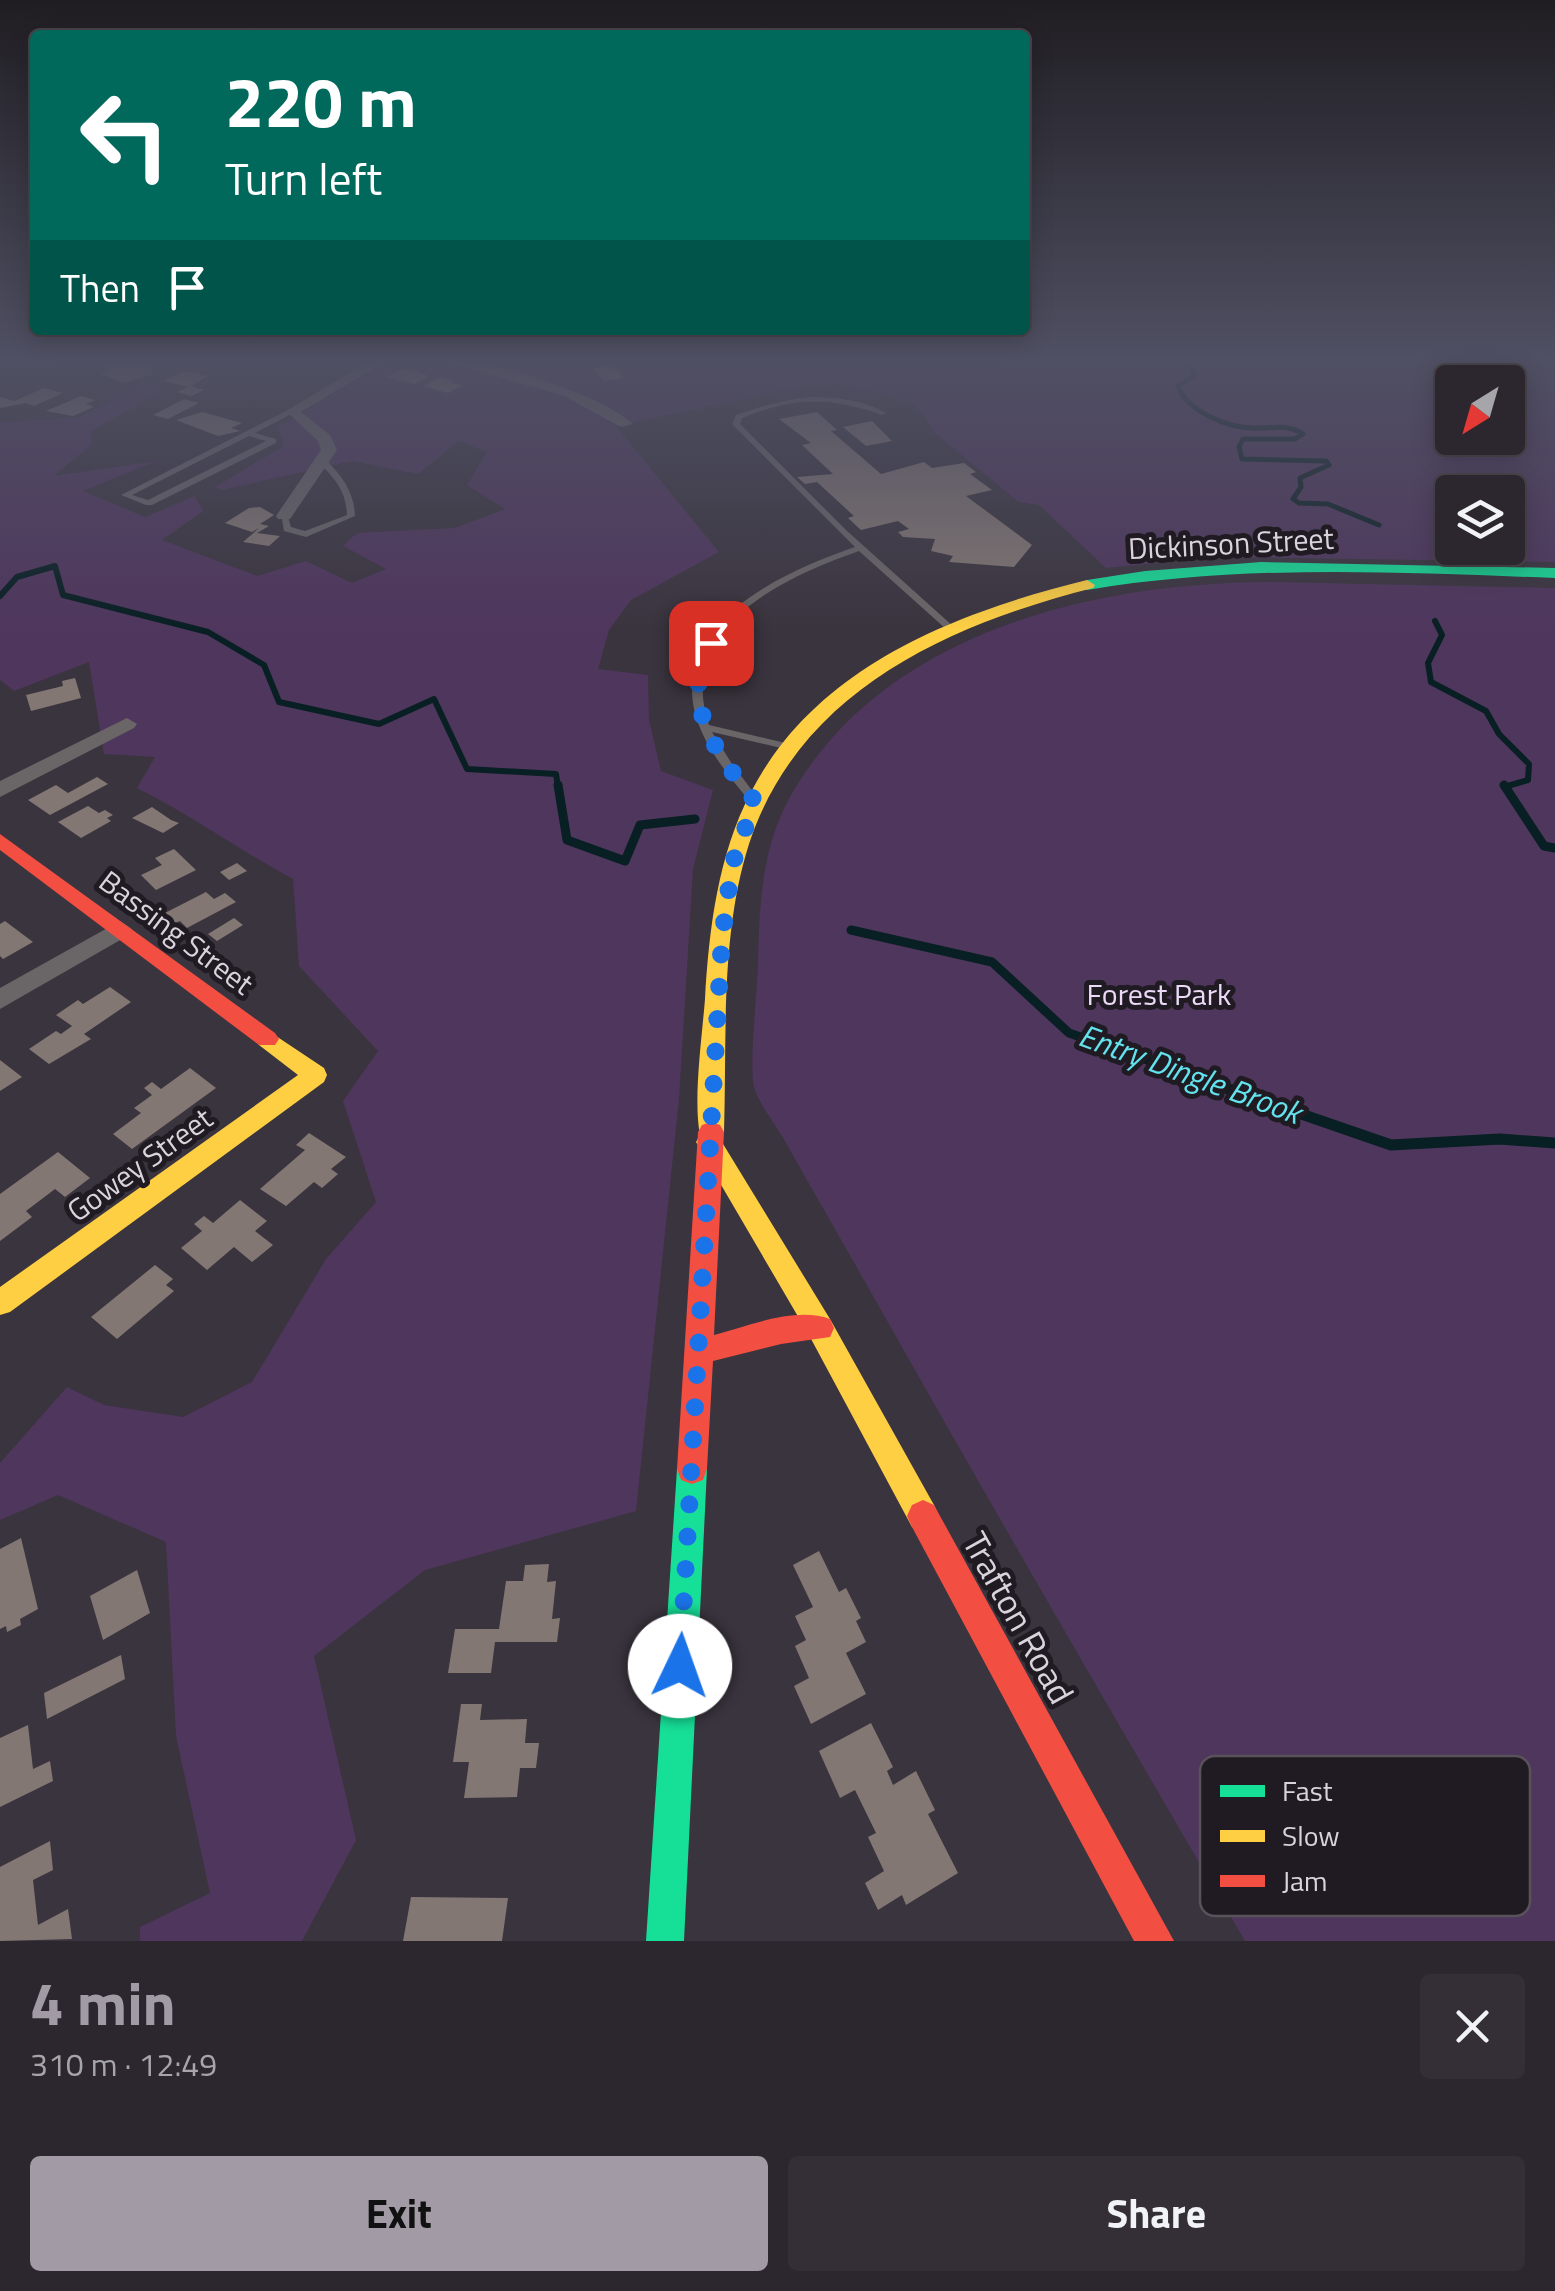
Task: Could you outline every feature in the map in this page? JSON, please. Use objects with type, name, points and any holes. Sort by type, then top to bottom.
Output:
[{"type":"main road","name":"Dickinson Street","points":[[665,1941],[722,938],[732,865],[755,801],[790,746],[819,712],[850,686],[949,627],[1052,592],[1167,572],[1255,567],[1555,573]]},
{"type":"main road","name":"Bassing Street","points":[[0,840],[316,1075]]},
{"type":"main road","name":"Gowey Street","points":[[0,1304],[316,1075]]},
{"type":"main road","name":"Trafton Road","points":[[709,1142],[820,1328],[1155,1941]]},
{"type":"main road","points":[[696,1352],[780,1332],[820,1328]]},
{"type":"street","points":[[284,516],[323,462],[327,450]]},
{"type":"street","points":[[0,790],[127,724]]},
{"type":"street","points":[[0,1000],[120,929]]},
{"type":"lane","points":[[213,450],[125,495],[149,503],[255,450]]},
{"type":"lane","points":[[762,450],[860,548],[949,627]]},
{"type":"lane","points":[[284,516],[287,529],[306,534],[351,516],[352,499],[340,478],[323,462]]},
{"type":"lane","points":[[755,801],[732,774],[706,727],[698,703],[700,666],[716,634],[749,602],[791,576],[860,548]]},
{"type":"lane","points":[[706,727],[790,746]]},
{"type":"green space","points":[[0,450],[86,450],[54,476],[156,461],[83,491],[145,517],[195,496],[203,511],[162,540],[257,576],[306,561],[352,583],[386,569],[343,546],[357,533],[455,528],[505,509],[467,485],[487,452],[481,450],[635,450],[719,552],[631,600],[609,630],[598,669],[648,675],[649,720],[661,771],[713,790],[693,869],[679,1099],[636,1511],[425,1570],[314,1656],[356,1840],[302,1941],[140,1941],[140,1927],[210,1893],[176,1736],[166,1542],[58,1495],[0,1520],[0,1463],[67,1387],[104,1405],[183,1417],[252,1382],[326,1259],[376,1202],[343,1101],[378,1051],[299,966],[293,879],[137,788],[155,757],[104,754],[89,662],[14,691],[0,680]]},
{"type":"green space","points":[[278,450],[448,450],[418,474],[352,461],[222,490],[215,487]]},
{"type":"green space","points":[[955,450],[1435,450],[1435,455],[1525,455],[1525,450],[1555,450],[1555,562],[1525,562],[1525,475],[1435,475],[1435,560],[1217,557],[1106,568],[1039,505],[1019,502]]},
{"type":"green space","name":"Forest Park","points":[[1205,584],[1555,588],[1555,1941],[1245,1941],[1230,1916],[1530,1916],[1530,1756],[1200,1756],[1200,1863],[754,1087],[759,923],[767,858],[790,797],[830,740],[880,693],[937,656],[1000,627],[1067,606]]},
{"type":"building","points":[[807,450],[853,450],[881,474],[924,462],[932,468],[964,463],[976,472],[970,474],[992,490],[966,496],[1032,545],[1014,567],[949,562],[953,556],[931,551],[935,539],[903,537],[898,532],[909,529],[898,521],[861,530],[848,518],[854,516],[817,482],[805,484],[797,477],[833,474]]},
{"type":"building","points":[[260,507],[274,515],[260,524],[269,526],[257,533],[280,536],[269,546],[243,542],[259,528],[252,532],[225,523],[249,508]]},
{"type":"building","points":[[75,678],[81,698],[31,711],[26,695],[63,686],[62,681]]},
{"type":"building","points":[[97,777],[108,784],[50,815],[28,800],[56,785],[68,793]]},
{"type":"building","points":[[88,806],[113,815],[107,818],[111,821],[81,838],[58,822]]},
{"type":"building","points":[[152,807],[179,823],[163,833],[132,818]]},
{"type":"building","points":[[174,849],[196,870],[156,890],[141,875],[162,865],[155,858]]},
{"type":"building","points":[[237,863],[247,871],[229,880],[220,872]]},
{"type":"building","points":[[206,892],[214,899],[225,893],[236,902],[187,928],[180,921],[173,924],[163,914]]},
{"type":"building","points":[[234,918],[243,925],[217,941],[208,934]]},
{"type":"building","points":[[5,921],[33,942],[3,959],[0,924]]},
{"type":"building","points":[[110,987],[131,1002],[84,1034],[91,1039],[49,1064],[29,1049],[56,1031],[61,1034],[72,1026],[56,1015],[78,1000],[83,1004]]},
{"type":"building","points":[[0,1060],[22,1077],[0,1091]]},
{"type":"building","points":[[190,1068],[216,1088],[132,1149],[113,1134],[141,1113],[134,1108],[152,1095],[144,1088],[152,1082],[161,1089]]},
{"type":"building","points":[[309,1133],[346,1157],[331,1169],[338,1174],[322,1188],[314,1182],[286,1206],[260,1189],[305,1150],[296,1145]]},
{"type":"building","points":[[58,1152],[90,1178],[65,1197],[55,1189],[26,1211],[32,1217],[0,1241],[0,1194]]},
{"type":"building","points":[[240,1200],[267,1221],[255,1231],[273,1245],[252,1262],[234,1247],[207,1270],[181,1248],[202,1231],[194,1224],[204,1216],[213,1223]]},
{"type":"building","points":[[155,1265],[173,1279],[166,1285],[174,1291],[117,1339],[91,1317]]},
{"type":"building","points":[[21,1538],[38,1609],[7,1632],[6,1626],[0,1629],[0,1549]]},
{"type":"building","points":[[819,1551],[839,1592],[846,1588],[861,1618],[856,1621],[866,1642],[846,1653],[866,1694],[811,1724],[794,1686],[809,1678],[795,1646],[806,1640],[795,1616],[813,1607],[793,1565]]},
{"type":"building","points":[[549,1564],[547,1582],[556,1581],[552,1619],[560,1618],[557,1642],[495,1642],[491,1673],[448,1673],[455,1629],[499,1629],[506,1581],[523,1581],[525,1565]]},
{"type":"building","points":[[137,1570],[150,1613],[103,1640],[90,1596]]},
{"type":"building","points":[[121,1655],[125,1679],[47,1719],[44,1693]]},
{"type":"building","points":[[461,1704],[482,1704],[480,1720],[527,1719],[525,1743],[539,1743],[536,1768],[520,1768],[517,1797],[464,1798],[469,1762],[453,1762]]},
{"type":"building","points":[[871,1723],[893,1767],[887,1771],[893,1785],[916,1771],[935,1810],[928,1814],[958,1873],[906,1905],[902,1895],[878,1910],[865,1883],[884,1871],[868,1837],[876,1833],[855,1790],[840,1798],[819,1751]]},
{"type":"building","points":[[28,1725],[33,1769],[50,1761],[53,1781],[0,1807],[0,1738]]},
{"type":"building","points":[[50,1841],[53,1870],[33,1880],[38,1925],[68,1909],[72,1939],[0,1941],[0,1867]]},
{"type":"building","points":[[411,1897],[508,1898],[502,1941],[403,1941]]},
{"type":"waterway","points":[[1240,450],[1242,459],[1326,461],[1329,465],[1300,478],[1301,487],[1293,499],[1299,503],[1328,504],[1379,525]]},
{"type":"waterway","name":"Entry Dingle Brook","points":[[0,596],[17,577],[55,566],[63,595],[208,632],[264,665],[279,702],[379,724],[434,699],[467,769],[556,774],[558,787]]},
{"type":"waterway","points":[[1435,621],[1442,635],[1428,663],[1431,682],[1486,711],[1499,734],[1529,764],[1528,780],[1505,787]]},
{"type":"waterway","name":"Entry Dingle Brook","points":[[558,785],[567,840],[625,861],[640,825],[695,819]]},
{"type":"waterway","points":[[1505,787],[1544,846],[1555,848]]},
{"type":"waterway","name":"Entry Dingle Brook","points":[[851,930],[992,962],[1069,1033],[1225,1087]]},
{"type":"waterway","name":"Entry Dingle Brook","points":[[1217,1085],[1391,1145],[1500,1139],[1555,1143]]},
{"type":"traffic: fast","points":[[1087,585],[1145,575],[1261,566],[1555,573]]},
{"type":"traffic: fast","points":[[665,1941],[692,1469]]},
{"type":"traffic: slow","points":[[711,1132],[717,987],[730,880],[739,845],[761,791],[792,744],[830,704],[876,669],[925,640],[978,617],[1087,585]]},
{"type":"traffic: slow","points":[[0,1303],[315,1075],[267,1039]]},
{"type":"traffic: slow","points":[[709,1142],[820,1328],[923,1516]]},
{"type":"traffic: jam","points":[[0,840],[267,1039]]},
{"type":"traffic: jam","points":[[692,1469],[711,1132]]},
{"type":"traffic: jam","points":[[697,1352],[781,1331],[820,1328]]},
{"type":"traffic: jam","points":[[923,1516],[1155,1941]]},
{"type":"route","points":[[680,1666],[722,938],[732,865],[755,801],[714,744],[698,703],[700,666],[711,643]]}]
